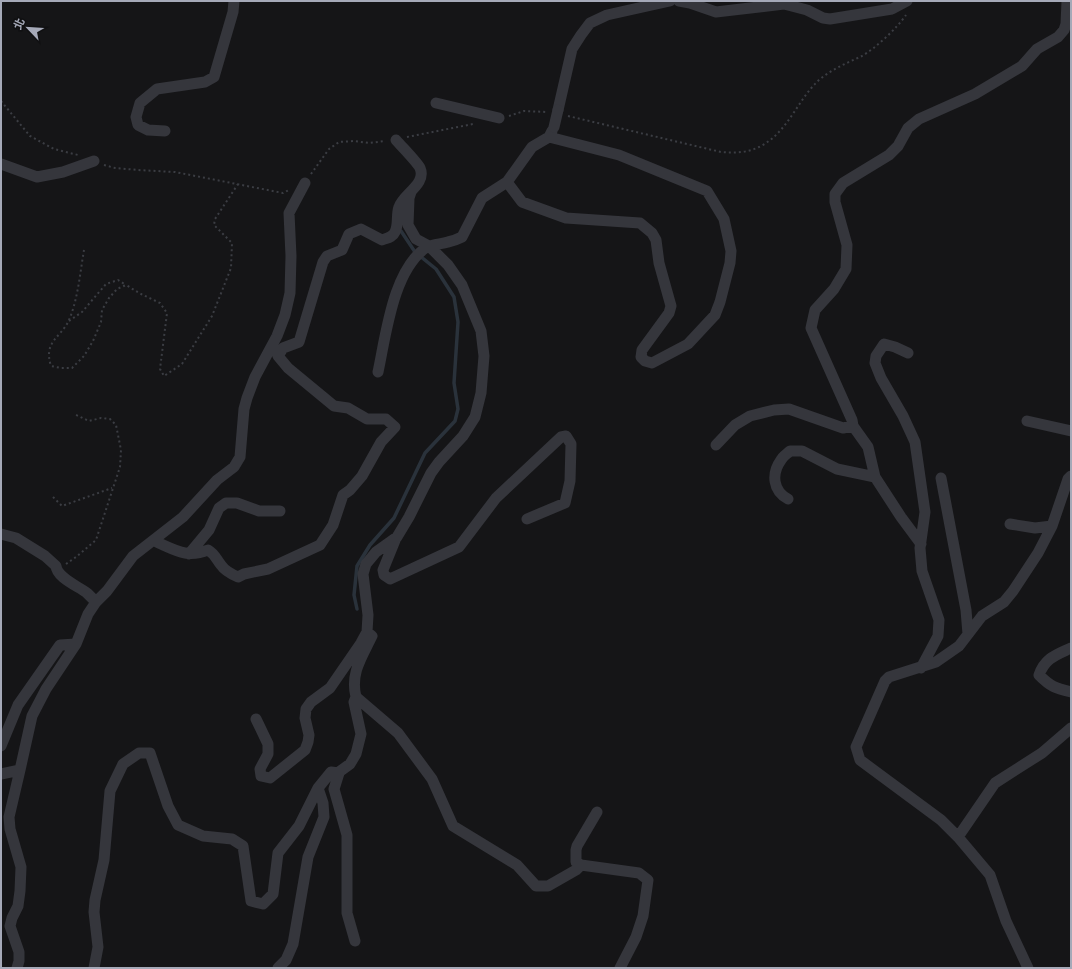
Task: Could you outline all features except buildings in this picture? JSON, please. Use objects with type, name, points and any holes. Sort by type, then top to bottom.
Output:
[{"type":"lane","points":[[165,132],[148,130],[138,125],[136,117],[140,103],[157,89],[205,82],[214,77],[233,12],[234,1]]},
{"type":"lane","points":[[378,372],[394,298],[402,277],[411,263],[426,249],[462,237],[482,198],[507,182],[532,147],[549,137],[554,127],[572,49],[590,23],[637,5],[670,1]]},
{"type":"lane","points":[[679,1],[690,3],[716,12],[784,4],[807,10],[830,20],[892,9],[907,1]]},
{"type":"lane","points":[[703,1],[716,12]]},
{"type":"lane","points":[[921,544],[900,517],[875,477],[868,447],[853,426],[852,420],[811,328],[815,310],[834,289],[846,269],[847,245],[834,202],[835,194],[843,182],[889,155],[898,146],[908,128],[919,119],[975,94],[1022,66],[1037,49],[1058,37],[1064,30],[1066,24],[1067,1]]},
{"type":"lane","points":[[436,103],[499,118]]},
{"type":"lane","points":[[507,182],[522,202],[566,218],[640,223],[652,233],[656,240],[659,263],[671,306],[669,313],[642,350],[641,357],[645,362],[652,363],[688,344],[715,315],[720,302],[730,263],[731,251],[724,219],[707,191],[619,155],[549,137]]},
{"type":"lane","points":[[154,541],[189,554],[198,554],[208,550],[214,553],[222,567],[230,574],[238,576],[268,569],[320,545],[333,525],[343,495],[350,490],[362,476],[381,442],[395,427],[386,419],[368,418],[348,408],[334,406],[288,368],[278,356],[283,348],[299,342],[323,262],[327,256],[342,250],[349,234],[361,229],[382,240],[392,236],[396,232],[399,207],[419,182],[421,175],[420,168],[396,140]]},
{"type":"lane","points":[[1,164],[37,177],[63,172],[94,162]]},
{"type":"lane","points":[[17,968],[19,952],[10,926],[18,906],[21,867],[10,829],[9,817],[32,716],[46,689],[76,644],[88,614],[96,602],[107,591],[133,556],[183,517],[217,480],[234,467],[240,457],[244,409],[247,398],[255,377],[277,336],[285,315],[290,293],[291,256],[289,213],[305,183]]},
{"type":"lane","points":[[412,190],[409,198],[408,226],[416,239],[426,249],[448,265],[462,285],[481,330],[484,356],[481,393],[475,417],[463,436],[431,473],[409,517],[397,537],[383,570],[384,575],[390,579],[459,547],[496,498],[561,437],[566,436],[571,444],[570,481],[565,503],[527,519]]},
{"type":"lane","points":[[908,353],[884,344],[876,356],[875,363],[881,378],[903,416],[915,442],[925,512],[920,548],[922,571],[939,620],[938,636],[921,668]]},
{"type":"lane","points":[[716,445],[735,425],[750,416],[774,410],[789,409],[843,428],[853,426]]},
{"type":"lane","points":[[1027,421],[1071,431]]},
{"type":"lane","points":[[788,499],[780,495],[776,489],[774,476],[780,460],[790,451],[802,451],[837,469],[875,477]]},
{"type":"lane","points":[[1028,968],[1006,921],[990,875],[958,837],[941,820],[860,760],[856,747],[885,681],[889,677],[936,662],[959,646],[982,616],[1004,602],[1013,591],[1038,553],[1052,526],[1068,479],[1071,476]]},
{"type":"lane","points":[[940,478],[966,610],[968,634]]},
{"type":"lane","points":[[189,554],[209,530],[219,508],[226,503],[237,503],[259,511],[280,511]]},
{"type":"lane","points":[[1010,524],[1036,528],[1052,526]]},
{"type":"lane","points":[[1,534],[16,538],[45,556],[56,566],[56,569],[65,579],[86,592],[96,602]]},
{"type":"lane","points":[[256,719],[268,744],[268,754],[260,769],[261,776],[270,778],[305,750],[309,735],[305,718],[306,709],[311,702],[330,688],[367,632],[368,615],[363,574],[366,564],[376,552],[397,537]]},
{"type":"lane","points":[[355,940],[347,912],[347,835],[334,788],[339,772],[350,764],[356,754],[361,734],[354,702],[356,697],[354,688],[356,667],[372,636],[367,632]]},
{"type":"lane","points":[[1,746],[18,705],[60,645],[76,644]]},
{"type":"lane","points":[[1071,648],[1047,660],[1042,666],[1039,675],[1049,685],[1071,692]]},
{"type":"lane","points":[[356,697],[398,733],[432,779],[453,826],[516,865],[536,886],[548,886],[576,870],[581,865]]},
{"type":"lane","points":[[958,837],[995,783],[1042,753],[1071,728]]},
{"type":"lane","points":[[94,968],[98,947],[94,906],[104,860],[110,791],[123,764],[139,753],[150,753],[168,806],[178,825],[203,836],[232,839],[243,846],[251,901],[264,904],[273,894],[278,853],[299,826],[318,788],[331,772],[339,773]]},
{"type":"lane","points":[[1,774],[20,770]]},
{"type":"lane","points":[[278,968],[286,960],[293,944],[308,857],[324,818],[324,803],[318,788]]},
{"type":"lane","points":[[597,812],[577,846],[576,862],[581,865],[639,873],[648,880],[643,916],[636,937],[620,968]]},
{"type":"path","points":[[499,118],[524,111],[557,112],[720,152],[740,153],[759,147],[773,138],[791,118],[806,94],[819,80],[829,72],[864,55],[898,27],[907,14]]},
{"type":"path","points":[[1,102],[30,136],[54,149],[94,162],[115,168],[175,172],[283,193],[305,183],[329,149],[339,142],[354,141],[369,143],[396,140],[477,123]]},
{"type":"path","points":[[126,284],[117,289],[109,298],[102,310],[100,322],[93,341],[84,356],[72,368],[51,366],[48,356],[53,340],[68,321],[82,312],[106,284],[118,280],[126,284],[141,294],[160,303],[167,313],[160,369],[164,376],[182,364],[212,316],[231,268],[232,243],[214,225],[215,219],[238,184]]},
{"type":"path","points":[[68,321],[75,298],[84,250]]},
{"type":"path","points":[[56,569],[76,557],[96,540],[120,467],[121,450],[116,425],[110,419],[101,418],[89,421],[74,414]]},
{"type":"path","points":[[53,497],[62,506],[112,488]]},
{"type":"waterway","points":[[357,609],[354,595],[357,566],[370,545],[394,518],[425,453],[455,421],[458,409],[454,383],[458,322],[454,297],[436,269],[415,252],[401,231]]}]
